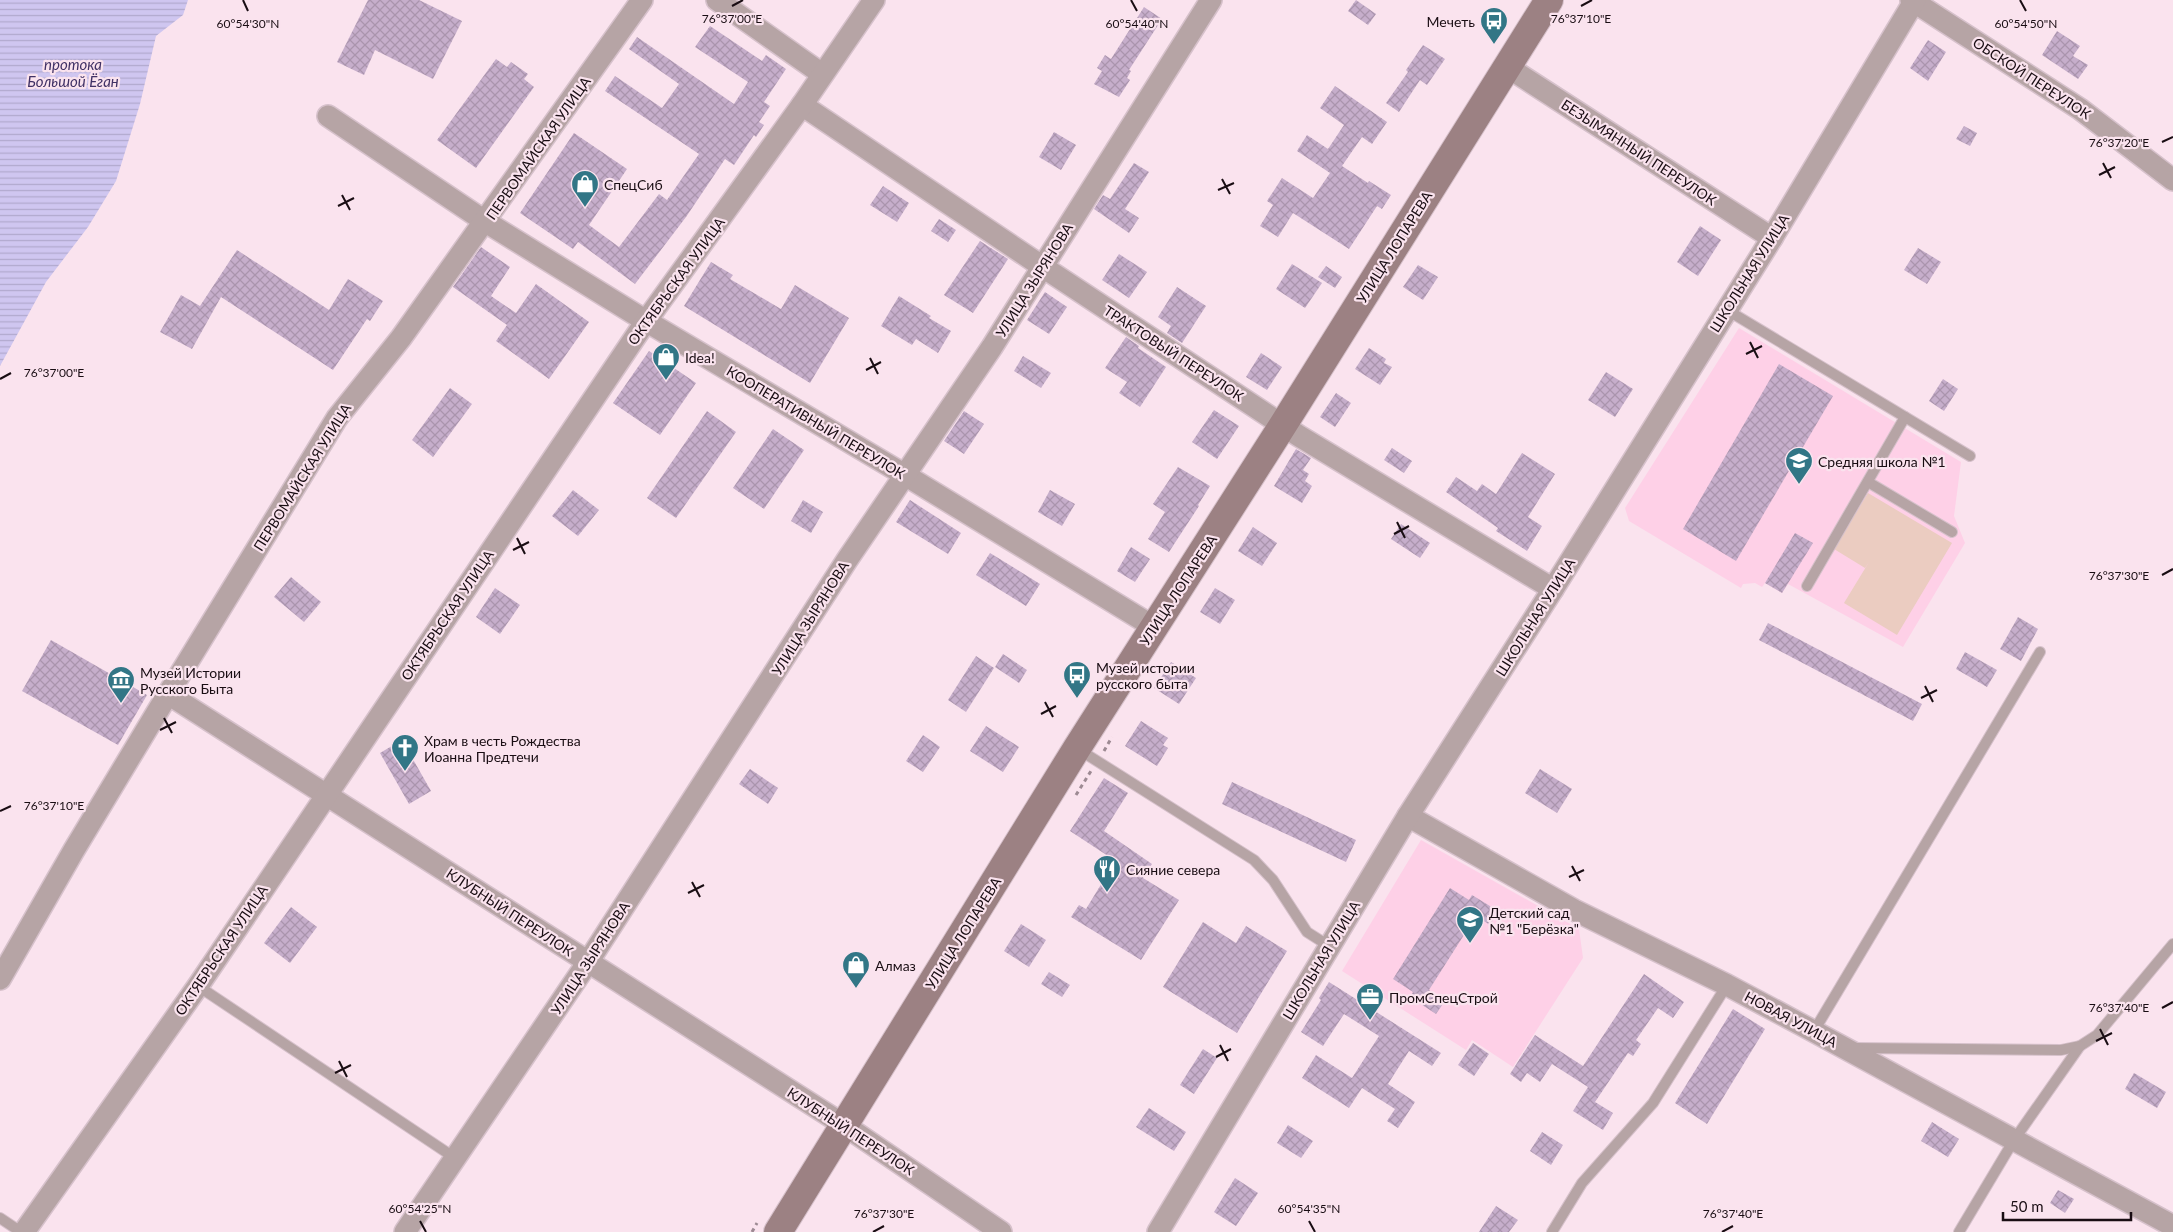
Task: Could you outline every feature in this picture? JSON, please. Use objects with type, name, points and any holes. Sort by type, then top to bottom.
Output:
[{"type":"main road","name":"УЛИЦА ЛОПАРЕВА","points":[[778,1232],[1077,748],[1283,425],[1549,0]]},
{"type":"street","name":"ПЕРВОМАЙСКАЯ УЛИЦА","points":[[0,979],[74,850],[337,418],[401,338],[486,222],[642,0]]},
{"type":"street","points":[[717,0],[822,74]]},
{"type":"street","name":"ОКТЯБРЬСКАЯ УЛИЦА","points":[[22,1232],[198,986],[646,322],[802,105],[874,0]]},
{"type":"street","name":"УЛИЦА ЗЫРЯНОВА","points":[[405,1232],[588,962],[847,560],[992,347],[1211,0]]},
{"type":"street","name":"ОБСКОЙ ПЕРЕУЛОК","points":[[1913,1],[2080,109],[2173,180]]},
{"type":"street","name":"ШКОЛЬНАЯ УЛИЦА","points":[[1158,1232],[1408,816],[1553,589],[1772,238],[1913,1]]},
{"type":"street","name":"БЕЗЫМЯННЫЙ ПЕРЕУЛОК","points":[[1506,66],[1772,238]]},
{"type":"street","name":"ТРАКТОВЫЙ ПЕРЕУЛОК","points":[[802,105],[1283,425],[1553,589]]},
{"type":"street","name":"КООПЕРАТИВНЫЙ ПЕРЕУЛОК","points":[[328,116],[486,222],[646,322],[905,475],[1154,627]]},
{"type":"street","name":"КЛУБНЫЙ ПЕРЕУЛОК","points":[[168,694],[844,1126],[1001,1232]]},
{"type":"street","name":"НОВАЯ УЛИЦА","points":[[1408,816],[1574,910],[1814,1031],[2173,1226]]},
{"type":"lane","points":[[1727,310],[1970,456]]},
{"type":"lane","points":[[1807,586],[1905,417]]},
{"type":"lane","points":[[1868,482],[1952,532]]},
{"type":"lane","points":[[1814,1031],[2040,652]]},
{"type":"lane","points":[[1077,748],[1254,860],[1273,880],[1307,932],[1330,946]]},
{"type":"lane","points":[[1844,1048],[2061,1050],[2080,1046],[2097,1035],[2173,944]]},
{"type":"lane","points":[[1552,1232],[1582,1182],[1653,1103],[1726,985]]},
{"type":"lane","points":[[198,986],[455,1158]]},
{"type":"lane","points":[[1960,1232],[2014,1140],[2080,1046]]},
{"type":"lane","points":[[0,1218],[22,1232]]},
{"type":"shaded area","name":"Средняя школа №1","points":[[1739,328],[1961,462],[1954,516],[1965,543],[1903,647],[1788,584],[1782,593],[1765,583],[1762,587],[1755,583],[1743,584],[1741,588],[1629,521],[1625,508]]},
{"type":"shaded area","points":[[1868,493],[1952,543],[1897,635],[1844,603],[1869,562],[1865,568],[1834,549]]},
{"type":"shaded area","name":"Детский сад №1 \"Берёзка\"","points":[[1421,840],[1579,929],[1583,958],[1513,1067],[1472,1040],[1466,1050],[1342,971]]},
{"type":"water","name":"протока Большой Ёган","points":[[0,0],[188,0],[183,15],[156,36],[140,104],[116,181],[88,227],[46,282],[0,366]]},
{"type":"building","points":[[368,0],[419,0],[462,21],[433,79],[375,50],[364,75],[337,62]]},
{"type":"building","points":[[1356,0],[1376,14],[1368,25],[1348,11]]},
{"type":"building","points":[[1144,7],[1162,19],[1129,70],[1131,71],[1127,78],[1130,80],[1119,97],[1094,84],[1102,71],[1097,68],[1105,55],[1111,59]]},
{"type":"building","points":[[710,26],[762,61],[766,55],[786,69],[764,102],[770,106],[759,122],[764,125],[756,137],[754,135],[734,165],[725,159],[686,217],[635,284],[578,242],[573,249],[520,213],[574,133],[627,169],[589,225],[619,247],[659,194],[667,200],[699,154],[605,91],[615,76],[662,108],[679,84],[629,49],[637,37],[734,104],[748,82],[695,47]]},
{"type":"building","points":[[2057,31],[2080,46],[2073,56],[2088,65],[2078,79],[2042,55]]},
{"type":"building","points":[[1928,40],[1946,52],[1928,81],[1910,68]]},
{"type":"building","points":[[1423,45],[1445,59],[1427,85],[1420,80],[1399,112],[1386,103],[1408,72],[1406,70]]},
{"type":"building","points":[[496,59],[507,67],[511,62],[528,74],[524,79],[534,87],[476,168],[437,140]]},
{"type":"building","points":[[1335,86],[1387,122],[1372,144],[1362,137],[1342,166],[1391,195],[1382,209],[1377,206],[1349,249],[1293,213],[1278,237],[1260,226],[1273,205],[1267,201],[1282,178],[1313,198],[1330,173],[1297,151],[1307,135],[1328,149],[1344,125],[1320,108]]},
{"type":"building","points":[[1964,126],[1977,133],[1970,146],[1956,139]]},
{"type":"building","points":[[1054,132],[1076,145],[1061,170],[1039,157]]},
{"type":"building","points":[[1134,163],[1149,172],[1125,209],[1139,218],[1129,233],[1094,209],[1103,195],[1110,199]]},
{"type":"building","points":[[883,186],[909,203],[897,222],[870,205]]},
{"type":"building","points":[[939,219],[956,230],[948,242],[931,231]]},
{"type":"building","points":[[1700,226],[1721,240],[1698,276],[1677,262]]},
{"type":"building","points":[[980,241],[1008,259],[973,313],[944,295]]},
{"type":"building","points":[[481,247],[510,267],[491,296],[516,313],[536,284],[589,322],[549,379],[496,341],[507,325],[453,287]]},
{"type":"building","points":[[1918,248],[1941,262],[1927,284],[1904,270]]},
{"type":"building","points":[[237,250],[329,310],[348,279],[383,301],[370,321],[367,319],[333,370],[221,297],[192,349],[160,332],[181,295],[200,306]]},
{"type":"building","points":[[1119,254],[1147,272],[1129,298],[1102,280]]},
{"type":"building","points":[[711,262],[733,275],[730,279],[781,309],[795,285],[849,318],[810,383],[684,306]]},
{"type":"building","points":[[1292,264],[1322,283],[1305,308],[1276,289]]},
{"type":"building","points":[[1418,265],[1438,277],[1423,300],[1403,287]]},
{"type":"building","points":[[1326,266],[1342,277],[1335,288],[1318,277]]},
{"type":"building","points":[[1177,287],[1206,306],[1182,343],[1167,333],[1171,326],[1158,317]]},
{"type":"building","points":[[1045,292],[1067,307],[1049,334],[1027,320]]},
{"type":"building","points":[[899,296],[951,331],[938,353],[916,339],[912,345],[881,326]]},
{"type":"building","points":[[1126,337],[1139,346],[1138,348],[1166,367],[1140,407],[1119,393],[1127,382],[1105,368]]},
{"type":"building","points":[[1369,348],[1386,359],[1384,363],[1392,367],[1380,385],[1355,369]]},
{"type":"building","points":[[649,351],[696,383],[660,435],[613,403]]},
{"type":"building","points":[[1261,353],[1282,367],[1267,390],[1246,377]]},
{"type":"building","points":[[1023,356],[1051,373],[1041,388],[1014,371]]},
{"type":"building","points":[[1779,364],[1833,396],[1736,561],[1683,529]]},
{"type":"building","points":[[1606,372],[1633,389],[1615,417],[1588,400]]},
{"type":"building","points":[[1943,379],[1958,389],[1944,411],[1929,401]]},
{"type":"building","points":[[450,388],[472,404],[433,457],[412,440]]},
{"type":"building","points":[[1336,393],[1351,403],[1335,427],[1320,417]]},
{"type":"building","points":[[1214,410],[1239,426],[1217,459],[1192,442]]},
{"type":"building","points":[[707,411],[736,432],[676,518],[647,498]]},
{"type":"building","points":[[964,411],[984,424],[964,454],[944,441]]},
{"type":"building","points":[[773,429],[804,450],[764,509],[733,488]]},
{"type":"building","points":[[1392,448],[1412,461],[1404,473],[1384,460]]},
{"type":"building","points":[[1296,449],[1311,458],[1303,470],[1309,474],[1305,481],[1312,486],[1302,503],[1274,486]]},
{"type":"building","points":[[1522,453],[1555,474],[1528,517],[1542,526],[1527,551],[1496,531],[1498,528],[1446,492],[1456,477],[1477,491],[1482,484],[1496,494]]},
{"type":"building","points":[[1178,467],[1210,486],[1169,552],[1148,539],[1165,512],[1153,504]]},
{"type":"building","points":[[573,490],[599,510],[578,536],[552,516]]},
{"type":"building","points":[[1050,490],[1075,504],[1062,526],[1038,512]]},
{"type":"building","points":[[803,500],[823,512],[811,533],[791,521]]},
{"type":"building","points":[[910,500],[961,533],[948,554],[896,522]]},
{"type":"building","points":[[1401,524],[1430,543],[1420,558],[1391,539]]},
{"type":"building","points":[[1253,527],[1277,543],[1262,566],[1238,551]]},
{"type":"building","points":[[1795,533],[1813,543],[1782,593],[1765,583]]},
{"type":"building","points":[[1131,547],[1150,559],[1135,582],[1117,571]]},
{"type":"building","points":[[990,553],[1040,584],[1026,606],[976,575]]},
{"type":"building","points":[[291,577],[321,602],[304,622],[274,597]]},
{"type":"building","points":[[495,588],[520,605],[500,634],[476,617]]},
{"type":"building","points":[[1215,588],[1235,600],[1220,624],[1200,612]]},
{"type":"building","points":[[2018,617],[2038,629],[2021,661],[2000,649]]},
{"type":"building","points":[[1768,623],[1922,704],[1913,721],[1759,640]]},
{"type":"building","points":[[51,640],[147,695],[118,745],[22,691]]},
{"type":"building","points":[[1965,652],[1997,670],[1987,687],[1956,669]]},
{"type":"building","points":[[1003,654],[1027,670],[1019,683],[995,667]]},
{"type":"building","points":[[976,656],[994,668],[966,712],[948,700]]},
{"type":"building","points":[[1171,662],[1196,678],[1179,704],[1154,688]]},
{"type":"building","points":[[1141,721],[1168,738],[1163,745],[1168,748],[1157,766],[1125,746]]},
{"type":"building","points":[[986,726],[1019,747],[1003,772],[970,751]]},
{"type":"building","points":[[923,735],[940,747],[923,772],[906,761]]},
{"type":"building","name":"Храм в честь Рождества Иоанна Предтечи","points":[[402,740],[431,791],[409,804],[380,753]]},
{"type":"building","points":[[750,769],[778,788],[768,804],[739,784]]},
{"type":"building","points":[[1540,769],[1572,789],[1557,813],[1525,793]]},
{"type":"building","points":[[1104,778],[1128,793],[1104,831],[1152,864],[1143,878],[1179,900],[1141,960],[1071,917],[1079,905],[1086,909],[1108,873],[1100,869],[1108,856],[1070,831]]},
{"type":"building","points":[[1232,782],[1356,840],[1346,862],[1222,804]]},
{"type":"building","points":[[1450,888],[1469,900],[1472,895],[1498,911],[1490,925],[1476,916],[1429,990],[1445,1001],[1436,1014],[1410,997],[1413,992],[1393,979]]},
{"type":"building","points":[[291,907],[317,927],[290,963],[264,943]]},
{"type":"building","points":[[1203,922],[1236,943],[1246,926],[1287,951],[1237,1033],[1163,987]]},
{"type":"building","points":[[1021,924],[1046,940],[1029,967],[1004,951]]},
{"type":"building","points":[[1049,972],[1070,985],[1062,997],[1041,984]]},
{"type":"building","points":[[1644,974],[1684,1002],[1673,1018],[1658,1008],[1636,1040],[1641,1044],[1633,1056],[1628,1053],[1595,1102],[1613,1113],[1603,1130],[1573,1111],[1588,1087],[1552,1064],[1540,1082],[1527,1073],[1521,1082],[1510,1074],[1535,1035],[1583,1066]]},
{"type":"building","points":[[1329,982],[1441,1053],[1432,1066],[1409,1051],[1388,1084],[1415,1102],[1398,1128],[1387,1121],[1395,1109],[1362,1088],[1349,1108],[1302,1078],[1316,1055],[1352,1078],[1379,1036],[1344,1014],[1323,1046],[1301,1032],[1321,1000],[1319,998]]},
{"type":"building","points":[[1733,1009],[1765,1029],[1707,1124],[1675,1103]]},
{"type":"building","points":[[1473,1043],[1489,1054],[1474,1076],[1458,1065]]},
{"type":"building","points":[[1203,1049],[1217,1058],[1194,1094],[1180,1085]]},
{"type":"building","points":[[2134,1073],[2166,1092],[2157,1108],[2125,1089]]},
{"type":"building","points":[[1149,1108],[1186,1132],[1174,1151],[1136,1127]]},
{"type":"building","points":[[1932,1122],[1959,1139],[1948,1157],[1921,1141]]},
{"type":"building","points":[[1288,1125],[1313,1141],[1301,1158],[1277,1143]]},
{"type":"building","points":[[1542,1132],[1563,1145],[1551,1165],[1530,1151]]},
{"type":"building","points":[[1235,1178],[1258,1193],[1236,1226],[1214,1212]]},
{"type":"building","points":[[2058,1190],[2074,1199],[2065,1213],[2050,1203]]},
{"type":"building","points":[[1496,1206],[1518,1220],[1509,1232],[1479,1232]]},
{"type":"place","name":"Мечеть","points":[[1494,45]]},
{"type":"place","name":"СпецСиб","points":[[585,208]]},
{"type":"place","name":"Idea!","points":[[666,381]]},
{"type":"place","name":"Средняя школа №1","points":[[1799,485]]},
{"type":"place","name":"Музей истории русского быта","points":[[1077,699]]},
{"type":"place","name":"Музей Истории Русского Быта","points":[[121,704]]},
{"type":"place","name":"Храм в честь Рождества Иоанна Предтечи","points":[[405,772]]},
{"type":"place","name":"Сияние севера","points":[[1107,893]]},
{"type":"place","name":"Детский сад №1 \"Берёзка\"","points":[[1470,944]]},
{"type":"place","name":"Алмаз","points":[[856,989]]},
{"type":"place","name":"ПромСпецСтрой","points":[[1370,1021]]}]
